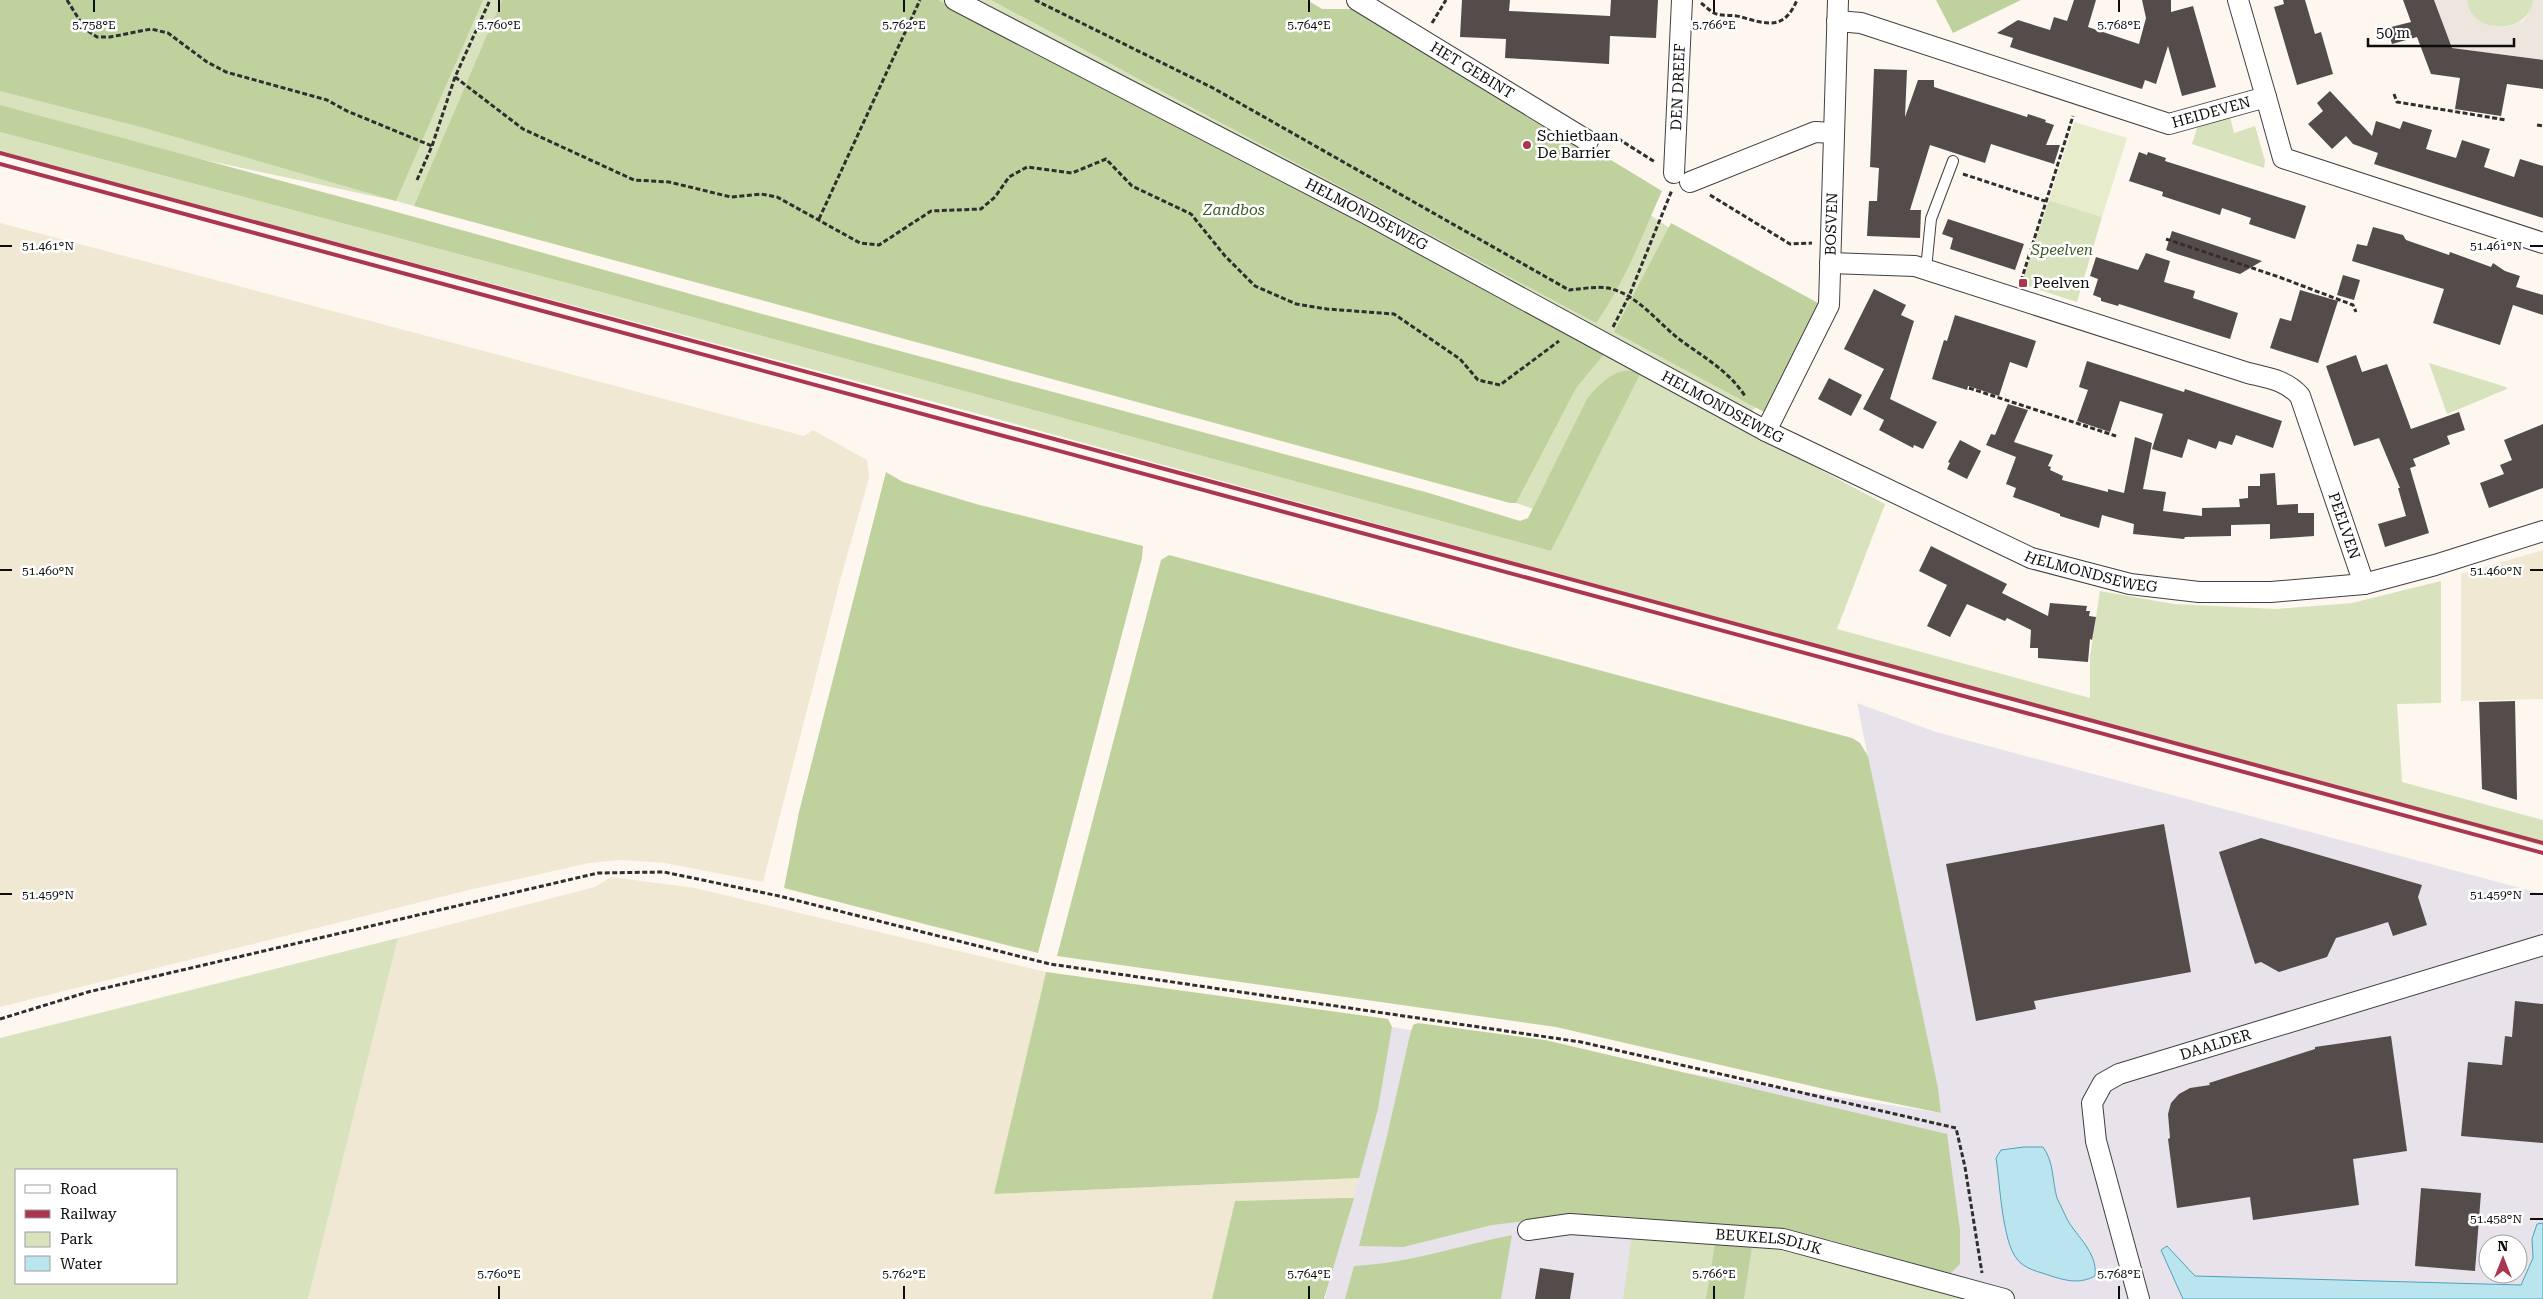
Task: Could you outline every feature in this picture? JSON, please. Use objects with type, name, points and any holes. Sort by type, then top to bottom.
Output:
[{"type":"street","name":"HELMONDSEWEG","points":[[955,0],[1365,213],[1766,431],[2032,558],[2130,584],[2198,592],[2271,592],[2364,584],[2435,565],[2543,530]]},
{"type":"street","name":"HET GEBINT","points":[[1357,0],[1588,141]]},
{"type":"street","name":"DEN DREEF","points":[[1682,0],[1682,178],[1815,132],[1834,133]]},
{"type":"street","name":"BOSVEN","points":[[1766,431],[1829,305],[1838,0]]},
{"type":"street","points":[[2238,0],[2266,97]]},
{"type":"street","name":"HEIDEVEN","points":[[1837,21],[1861,23],[2169,124],[2266,97],[2283,158],[2543,243]]},
{"type":"street","name":"PEELVEN","points":[[1830,263],[1915,266],[2248,373],[2282,381],[2293,388],[2300,396],[2364,584]]},
{"type":"street","name":"DAALDER","points":[[2138,1299],[2096,1141],[2092,1103],[2102,1083],[2119,1074],[2543,945]]},
{"type":"street","name":"BEUKELSDIJK","points":[[1528,1230],[1570,1224],[1783,1239],[2004,1299]]},
{"type":"lane","points":[[1926,270],[1931,219],[1951,165]]},
{"type":"path","points":[[66,0],[85,29],[97,37],[110,37],[151,29],[168,33],[207,62],[226,72],[327,100],[347,111],[432,146]]},
{"type":"path","points":[[417,180],[432,146],[456,77],[490,0]]},
{"type":"path","points":[[819,219],[920,0]]},
{"type":"path","points":[[1035,0],[1213,88],[1569,290],[1607,288],[1629,296],[1679,339],[1710,359],[1736,383],[1746,399]]},
{"type":"path","points":[[1422,41],[1446,0]]},
{"type":"path","points":[[1696,0],[1714,13],[1738,16],[1760,23],[1772,23],[1782,20],[1790,13],[1797,0]]},
{"type":"path","points":[[456,77],[522,129],[634,180],[668,182],[731,198],[761,194],[778,196],[860,243],[879,245],[931,211],[981,209],[995,197],[1009,177],[1027,167],[1072,174],[1106,159],[1132,186],[1191,214],[1225,256],[1255,286],[1296,304],[1327,309],[1394,314],[1460,359],[1478,380],[1500,384],[1535,357],[1580,329]]},
{"type":"path","points":[[2394,94],[2397,102],[2506,120]]},
{"type":"path","points":[[2015,299],[2073,116]]},
{"type":"path","points":[[2536,124],[2543,126]]},
{"type":"path","points":[[1951,165],[2045,201]]},
{"type":"path","points":[[1605,343],[1629,296],[1672,194]]},
{"type":"path","points":[[2166,239],[2354,305],[2356,312]]},
{"type":"path","points":[[1969,388],[2116,436]]},
{"type":"path","points":[[0,1019],[88,992],[598,873],[664,872],[779,896],[1050,964],[1581,1042],[1956,1128],[1965,1168],[1982,1270],[1981,1293]]},
{"type":"shaded area","points":[[2434,0],[2467,0],[2469,11],[2478,20],[2488,25],[2507,27],[2523,21],[2529,13],[2534,0],[2543,0],[2543,60],[2452,48]]},
{"type":"shaded area","points":[[0,223],[804,436],[813,430],[867,460],[869,478],[841,577],[763,882],[665,863],[621,860],[589,863],[473,889],[0,1007]]},
{"type":"shaded area","points":[[2543,550],[2543,699],[2461,701],[2461,574]]},
{"type":"shaded area","points":[[1857,703],[1936,732],[2543,894],[2543,1299],[1325,1299],[1392,1027],[1941,1113]]},
{"type":"shaded area","points":[[611,877],[695,888],[1046,972],[994,1194],[1359,1178],[1354,1198],[1235,1201],[1212,1299],[308,1299],[398,938],[595,887]]},
{"type":"green space","name":"Zandbos","points":[[0,0],[1283,0],[1359,20],[1677,233],[1756,407],[1738,426],[1885,504],[1837,629],[2090,698],[2090,656],[2100,591],[2174,604],[2276,609],[2352,603],[2441,581],[2441,703],[2397,704],[2402,782],[2543,820],[2543,846],[979,414],[0,152],[0,132],[612,295],[1551,551],[1566,520],[1516,503],[396,201],[0,116]]},
{"type":"green space","points":[[0,0],[483,0],[396,201],[141,127],[0,91]]},
{"type":"green space","points":[[502,0],[938,0],[1605,353],[1576,388],[1516,503],[1510,503],[414,206]]},
{"type":"green space","points":[[991,0],[1307,0],[1322,9],[1362,9],[1662,191],[1616,291],[1596,323]]},
{"type":"green space","points":[[1936,0],[2021,0],[1953,33]]},
{"type":"green space","points":[[2467,0],[2534,0],[2529,12],[2521,21],[2499,27],[2487,25],[2477,20],[2470,12]]},
{"type":"green space","points":[[0,105],[393,211],[766,315],[1429,493],[1520,521],[1528,518],[1587,399],[1610,376],[1625,371],[1640,374],[1551,551],[612,295],[0,132]]},
{"type":"green space","points":[[2229,113],[2234,133],[2255,126],[2265,161],[2264,168],[2192,144],[2199,122]]},
{"type":"green space","points":[[2074,122],[2127,138],[2102,217],[2049,200]]},
{"type":"green space","name":"Speelven","points":[[2049,200],[2102,217],[2077,302],[2021,284]]},
{"type":"green space","points":[[1671,223],[1818,303],[1766,413],[1614,332]]},
{"type":"green space","points":[[2429,363],[2506,387],[2507,389],[2447,414]]},
{"type":"green space","points":[[886,472],[903,482],[976,504],[1143,546],[1142,558],[1038,953],[784,888],[799,812]]},
{"type":"green space","points":[[1169,555],[1852,738],[1860,743],[1868,756],[1938,1088],[1941,1113],[1833,1091],[1556,1027],[1057,956],[1161,560]]},
{"type":"green space","points":[[398,938],[308,1299],[0,1299],[0,1038]]},
{"type":"green space","points":[[1046,972],[1388,1019],[1392,1027],[1378,1109],[1359,1178],[994,1194]]},
{"type":"green space","points":[[1418,1023],[1545,1040],[1947,1134],[1960,1230],[1960,1264],[1950,1274],[1830,1240],[1748,1228],[1617,1216],[1560,1217],[1492,1225],[1403,1247],[1359,1246],[1410,1035],[1413,1025]]},
{"type":"green space","points":[[1354,1198],[1324,1299],[1212,1299],[1235,1201]]},
{"type":"green space","points":[[1512,1235],[1501,1299],[1345,1299],[1354,1266],[1414,1258]]},
{"type":"green space","points":[[1632,1235],[1715,1243],[1706,1299],[1623,1299]]},
{"type":"green space","points":[[1715,1243],[1752,1247],[1744,1299],[1706,1299]]},
{"type":"green space","points":[[1752,1247],[1791,1251],[1971,1299],[1744,1299]]},
{"type":"water","points":[[2043,1147],[2047,1153],[2057,1198],[2071,1226],[2090,1253],[2095,1268],[2095,1276],[2089,1279],[2073,1281],[2051,1276],[2024,1265],[2012,1251],[2002,1211],[1996,1158],[2001,1150]]},
{"type":"water","points":[[2543,1223],[2543,1299],[2183,1299],[2161,1250],[2167,1246],[2195,1276],[2521,1285],[2528,1284],[2528,1269],[2533,1258],[2532,1239],[2537,1224]]},
{"type":"building","points":[[1462,0],[1510,0],[1509,11],[1610,16],[1611,0],[1658,0],[1656,38],[1610,36],[1609,64],[1505,58],[1506,39],[1460,37]]},
{"type":"building","points":[[2074,0],[2096,0],[2088,27],[2139,44],[2146,18],[2142,0],[2171,0],[2171,12],[2193,6],[2216,87],[2182,96],[2168,46],[2156,84],[2145,80],[2142,89],[2010,47],[2013,38],[1997,33],[2018,20],[2050,30],[2054,17],[2067,21]]},
{"type":"building","points":[[2283,0],[2305,0],[2315,34],[2321,32],[2333,74],[2297,85],[2274,7],[2284,4]]},
{"type":"building","points":[[2403,0],[2434,0],[2452,48],[2543,60],[2543,89],[2507,84],[2501,116],[2455,109],[2460,78],[2431,74],[2417,37],[2392,44],[2387,28],[2411,22]]},
{"type":"building","points":[[1874,69],[1907,70],[1905,117],[1918,80],[1934,80],[1934,87],[2027,117],[2028,114],[2046,120],[2045,122],[2054,125],[2046,145],[2060,145],[2054,164],[1991,144],[1985,163],[1930,145],[1910,210],[1921,210],[1920,238],[1867,236],[1869,201],[1877,201],[1879,168],[1870,167]]},
{"type":"building","points":[[2330,91],[2372,136],[2376,121],[2400,129],[2403,121],[2432,130],[2426,149],[2456,158],[2462,140],[2490,149],[2484,167],[2514,177],[2520,159],[2543,166],[2543,218],[2374,164],[2378,153],[2353,144],[2346,136],[2332,149],[2308,124],[2323,111],[2317,103]]},
{"type":"building","points":[[2139,152],[2147,155],[2148,152],[2166,158],[2165,161],[2306,206],[2295,239],[2249,224],[2251,218],[2222,208],[2220,215],[2162,196],[2163,192],[2129,181]]},
{"type":"building","points":[[1948,219],[2024,244],[2015,270],[1950,249],[1953,238],[1942,234]]},
{"type":"building","points":[[2373,227],[2403,235],[2406,240],[2449,255],[2450,252],[2491,267],[2493,263],[2505,271],[2520,276],[2516,287],[2543,295],[2543,315],[2513,305],[2500,345],[2433,323],[2444,289],[2352,261],[2357,244],[2367,246]]},
{"type":"building","points":[[2172,231],[2262,261],[2240,274],[2174,253],[2166,250]]},
{"type":"building","points":[[2146,253],[2170,261],[2164,282],[2195,291],[2193,298],[2238,313],[2230,339],[2119,304],[2118,306],[2101,301],[2101,298],[2093,295],[2098,279],[2090,276],[2096,257],[2138,270]]},
{"type":"building","points":[[2343,275],[2360,280],[2354,300],[2337,295]]},
{"type":"building","points":[[1874,289],[1906,305],[1901,315],[1914,321],[1890,399],[1937,422],[1923,449],[1914,445],[1913,448],[1879,430],[1884,420],[1863,409],[1884,369],[1844,349]]},
{"type":"building","points":[[2300,290],[2338,301],[2318,363],[2270,348],[2280,318],[2291,321]]},
{"type":"building","points":[[1955,315],[2036,341],[2027,368],[2010,362],[1999,396],[1968,386],[1967,390],[1932,379],[1944,340],[1947,341]]},
{"type":"building","points":[[2356,355],[2362,372],[2387,364],[2411,429],[2459,412],[2465,430],[2447,436],[2450,444],[2413,459],[2416,466],[2410,468],[2429,533],[2385,547],[2378,524],[2406,516],[2398,488],[2400,488],[2379,438],[2354,446],[2326,366]]},
{"type":"building","points":[[2087,361],[2184,392],[2185,389],[2282,421],[2273,448],[2236,435],[2232,445],[2219,441],[2216,449],[2188,439],[2182,458],[2152,449],[2163,414],[2120,401],[2110,432],[2077,421],[2088,390],[2079,387]]},
{"type":"building","points":[[1829,378],[1862,395],[1851,416],[1818,399]]},
{"type":"building","points":[[2008,404],[2028,410],[2014,442],[2053,455],[2048,466],[2051,467],[2050,470],[2063,476],[2062,480],[2108,492],[2108,489],[2124,493],[2135,437],[2152,443],[2143,489],[2166,492],[2163,511],[2202,516],[2202,508],[2240,507],[2239,499],[2248,498],[2248,486],[2260,486],[2260,474],[2275,473],[2277,505],[2298,504],[2298,513],[2314,513],[2314,536],[2270,539],[2270,524],[2231,525],[2231,536],[2185,537],[2184,539],[2133,534],[2134,524],[2102,515],[2099,528],[2060,516],[2060,514],[2013,497],[2016,488],[2006,484],[2016,457],[1986,445],[1991,434],[1995,435]]},
{"type":"building","points":[[2543,424],[2543,488],[2489,508],[2480,483],[2504,474],[2500,465],[2512,460],[2504,440]]},
{"type":"building","points":[[1960,440],[1981,451],[1967,479],[1947,469],[1950,463],[1948,462]]},
{"type":"building","points":[[1931,546],[2007,584],[2002,593],[2048,616],[2050,603],[2087,606],[2086,611],[2090,611],[2089,616],[2096,617],[2092,640],[2090,639],[2088,662],[2038,658],[2038,648],[2030,648],[2031,630],[2007,618],[2005,621],[1967,604],[1950,637],[1927,626],[1947,585],[1919,571]]},
{"type":"building","points":[[2515,701],[2517,800],[2482,789],[2479,702]]},
{"type":"building","points":[[2164,824],[2191,972],[2034,1001],[2036,1009],[1976,1021],[1946,864]]},
{"type":"building","points":[[2261,838],[2422,885],[2418,897],[2427,925],[2393,936],[2388,922],[2336,938],[2327,957],[2279,972],[2261,962],[2255,964],[2219,852]]},
{"type":"building","points":[[2515,1001],[2543,1004],[2543,1143],[2461,1136],[2468,1062],[2502,1065],[2505,1036],[2512,1037]]},
{"type":"building","points":[[2391,1036],[2407,1151],[2353,1159],[2359,1205],[2253,1220],[2250,1197],[2177,1208],[2168,1139],[2170,1138],[2168,1114],[2171,1103],[2179,1094],[2190,1088],[2210,1085],[2209,1083],[2315,1049],[2315,1047]]},
{"type":"building","points":[[2421,1188],[2481,1193],[2475,1271],[2415,1266]]},
{"type":"building","points":[[1540,1268],[1574,1273],[1570,1299],[1535,1299]]},
{"type":"railway","points":[[0,153],[2543,843]]},
{"type":"railway","points":[[0,164],[2543,853]]},
{"type":"place","name":"Schietbaan De Barrier","points":[[1527,145]]},
{"type":"place","name":"Peelven","points":[[2023,283]]}]
